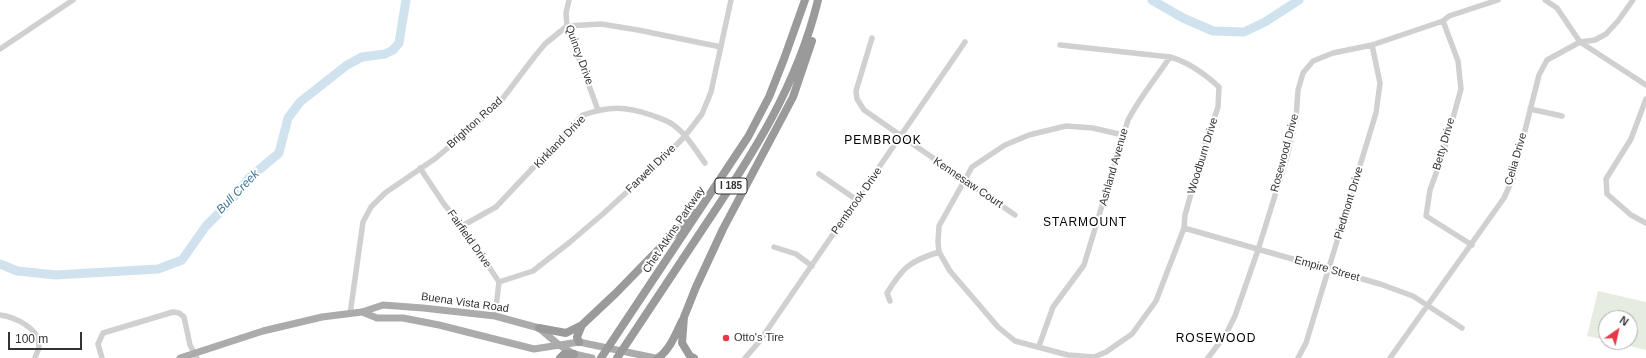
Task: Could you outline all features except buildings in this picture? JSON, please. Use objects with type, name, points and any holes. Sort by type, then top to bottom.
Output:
[{"type":"highway","name":"Chet Atkins Parkway","points":[[601,358],[748,136],[768,97],[793,37],[805,0]]},
{"type":"highway","name":"I 185","points":[[617,358],[732,186],[764,134],[784,96],[801,58],[818,0]]},
{"type":"highway","points":[[658,358],[663,355],[671,343],[723,229],[793,97],[807,59],[823,0]]},
{"type":"highway","points":[[538,328],[566,333],[582,325],[616,293],[709,196]]},
{"type":"highway","points":[[684,317],[682,343],[688,353],[694,358]]},
{"type":"highway","points":[[578,342],[577,336],[582,325]]},
{"type":"highway","points":[[560,358],[564,354],[574,354]]},
{"type":"main road","name":"Buena Vista Road","points":[[180,358],[196,356],[263,331],[322,317],[362,312],[383,305],[495,316],[538,328],[559,345],[574,354],[592,358]]},
{"type":"main road","name":"Buena Vista Road","points":[[362,312],[377,318],[403,318],[439,325],[534,349],[578,342],[654,358]]},
{"type":"street","points":[[0,49],[74,0]]},
{"type":"street","name":"Quincy Drive","points":[[569,0],[566,13],[567,26],[598,110]]},
{"type":"street","name":"Farwell Drive","points":[[499,282],[533,271],[604,213],[666,156],[685,136],[702,114],[711,92],[731,0]]},
{"type":"street","name":"Rosewood Drive","points":[[1208,358],[1226,334],[1235,316],[1258,250],[1286,160],[1296,119],[1298,90],[1303,73],[1313,61],[1333,54],[1372,45],[1498,0]]},
{"type":"street","points":[[1545,0],[1557,8],[1580,42],[1646,85]]},
{"type":"street","name":"Celia Drive","points":[[1390,358],[1427,304],[1472,245],[1504,198],[1510,185],[1539,75],[1547,60],[1580,42],[1595,40],[1606,34],[1618,21],[1633,0]]},
{"type":"street","name":"Betty Drive","points":[[1442,20],[1458,61],[1461,89],[1443,154],[1430,190],[1426,216],[1472,245]]},
{"type":"street","points":[[567,26],[601,24],[721,47]]},
{"type":"street","name":"Brighton Road","points":[[350,314],[363,222],[371,207],[385,194],[436,158],[497,106],[545,44],[567,26]]},
{"type":"street","name":"Kennesaw Court","points":[[872,38],[856,91],[857,99],[864,110],[900,137],[1016,215]]},
{"type":"street","name":"Pembrook Drive","points":[[745,358],[759,342],[858,200],[965,42]]},
{"type":"street","name":"Woodburn Drive","points":[[1060,45],[1170,57],[1181,60],[1210,79],[1219,87],[1218,107],[1203,150],[1185,215],[1184,228],[1156,301],[1132,334],[1106,352],[1094,357]]},
{"type":"street","name":"Piedmont Drive","points":[[1298,358],[1306,343],[1376,114],[1380,83],[1372,45]]},
{"type":"street","name":"Ashland Avenue","points":[[1040,346],[1053,306],[1084,265],[1103,207],[1123,135],[1139,99],[1156,78],[1170,57]]},
{"type":"street","points":[[1646,99],[1631,138],[1606,179],[1607,194],[1631,215],[1646,223]]},
{"type":"street","name":"Kirkland Drive","points":[[462,226],[496,207],[583,115],[598,110],[628,108],[643,112],[676,126],[705,162]]},
{"type":"street","points":[[1530,109],[1562,116]]},
{"type":"street","points":[[1094,357],[1068,355],[1040,346],[1015,341],[998,327],[950,271],[939,252],[939,226],[972,167],[986,156],[1005,145],[1030,135],[1066,126],[1093,128],[1123,135]]},
{"type":"street","name":"Fairfield Drive","points":[[420,168],[444,204],[462,226],[499,282]]},
{"type":"street","points":[[819,174],[858,200]]},
{"type":"street","name":"Empire Street","points":[[1184,228],[1386,286],[1413,296],[1462,328]]},
{"type":"street","points":[[774,247],[796,254],[812,266]]},
{"type":"street","points":[[890,301],[887,293],[908,265],[916,259],[939,252]]},
{"type":"street","points":[[495,316],[499,282]]},
{"type":"street","points":[[102,358],[98,344],[103,333],[173,312],[179,313],[184,317],[190,345],[196,356]]},
{"type":"street","points":[[0,315],[19,321],[28,326],[35,334],[39,345],[35,358]]},
{"type":"shaded area","points":[[1598,291],[1646,302],[1646,350],[1638,348],[1638,310],[1598,310],[1598,338],[1587,336]]},
{"type":"waterway","name":"Bull Creek","points":[[0,264],[17,271],[56,275],[158,269],[182,260],[206,226],[229,203],[248,179],[279,153],[288,118],[300,102],[347,65],[362,57],[385,54],[393,50],[399,43],[406,0]]},
{"type":"waterway","name":"Bull Creek","points":[[1152,0],[1183,18],[1213,31],[1244,32],[1265,22],[1299,0]]},
{"type":"place","name":"Otto's Tire","points":[[726,338]]},
{"type":"district","name":"PEMBROOK","points":[[883,141]]},
{"type":"district","name":"STARMOUNT","points":[[1085,223]]},
{"type":"district","name":"ROSEWOOD","points":[[1216,339]]}]
